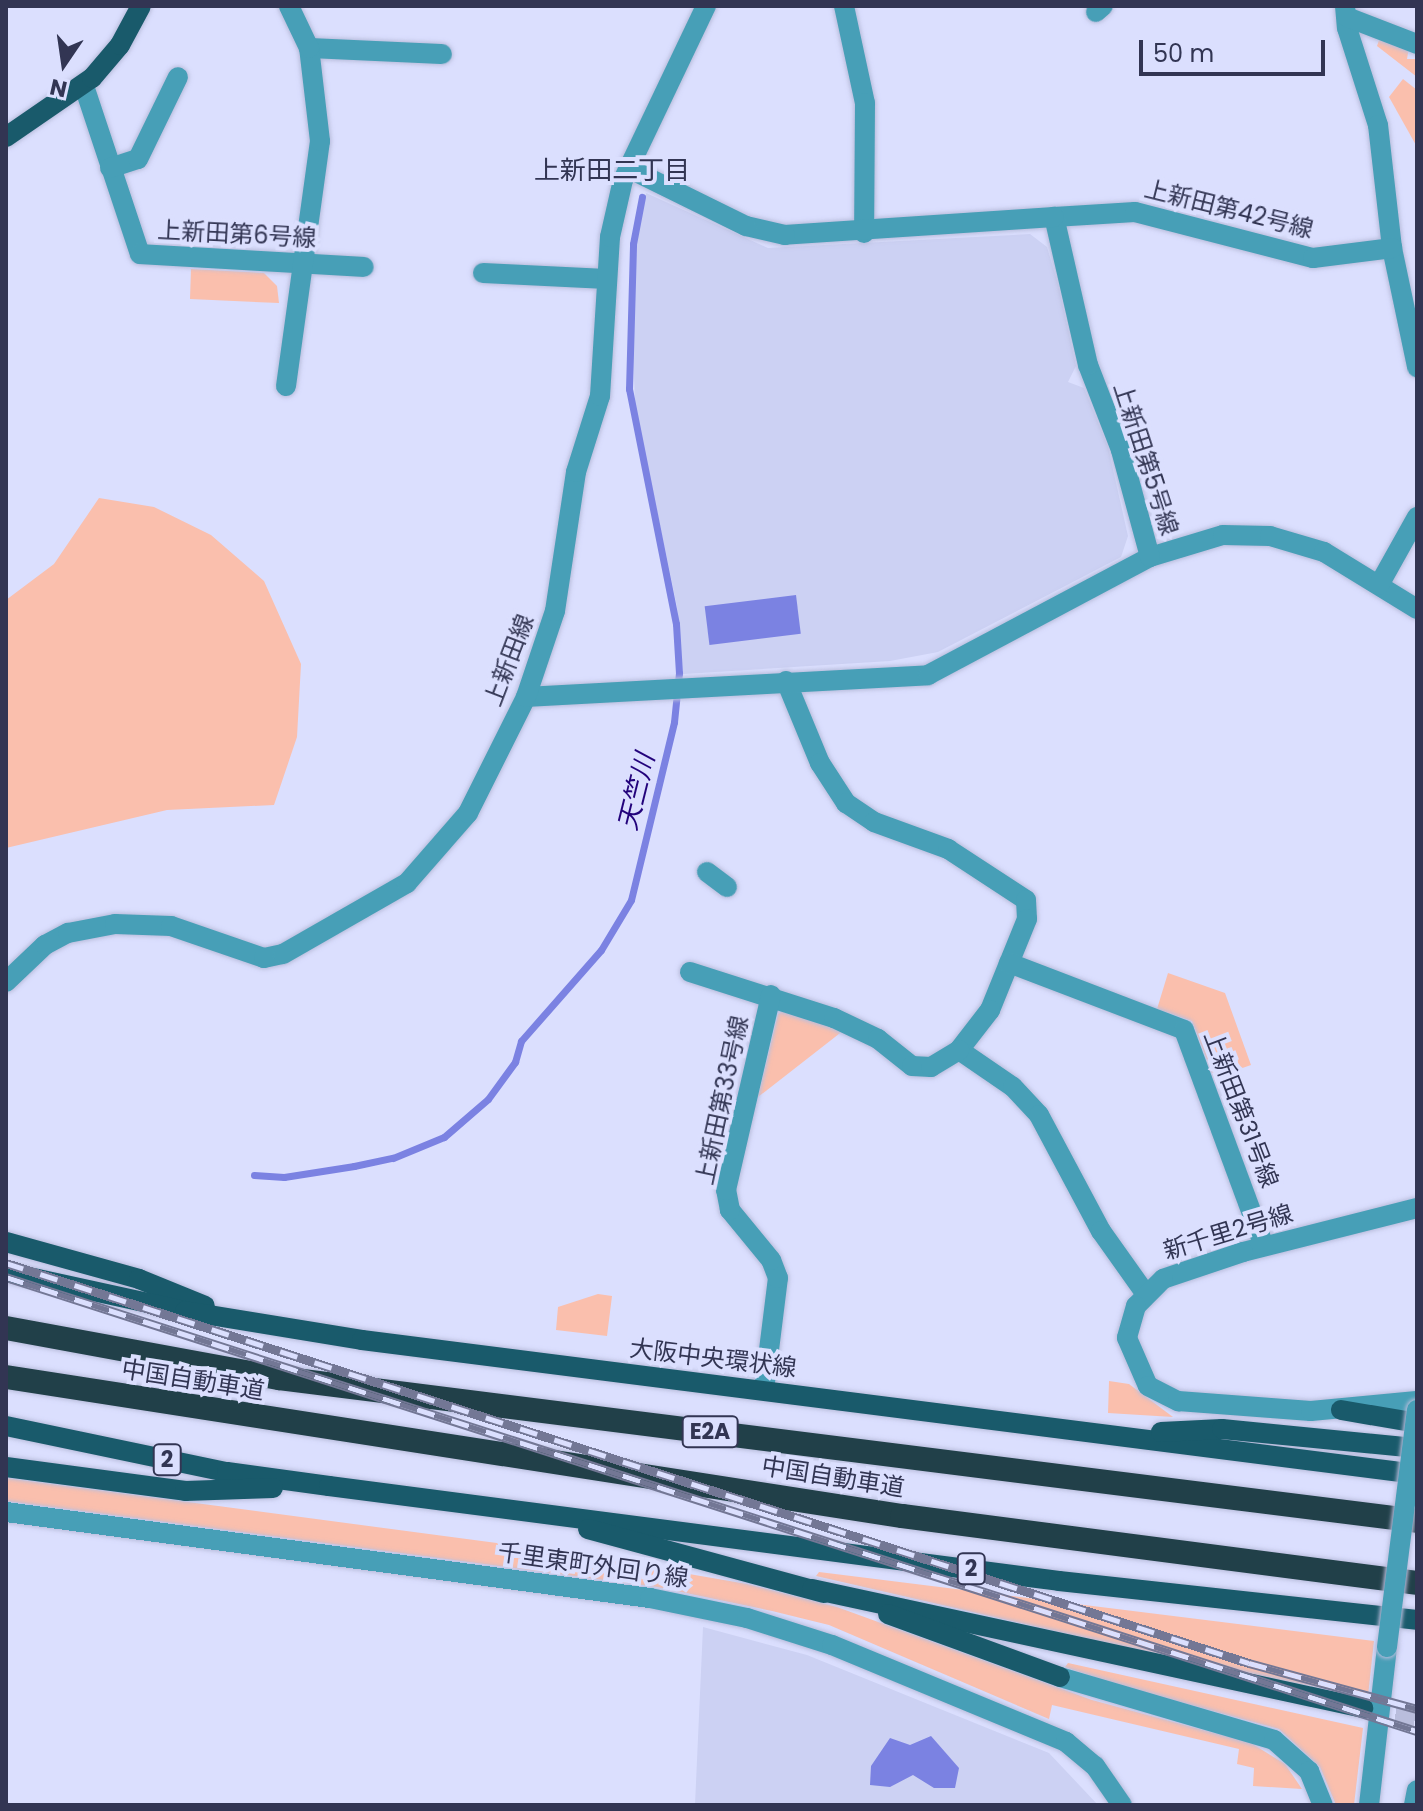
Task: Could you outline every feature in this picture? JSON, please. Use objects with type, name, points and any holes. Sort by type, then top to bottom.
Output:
[{"type":"highway","name":"中国自動車道","points":[[6,1328],[279,1378],[1417,1521]]},
{"type":"highway","name":"中国自動車道","points":[[6,1377],[902,1516],[1417,1583]]},
{"type":"main road","points":[[6,137],[84,86],[120,45],[141,6]]},
{"type":"main road","points":[[6,1242],[139,1279],[242,1320]]},
{"type":"main road","name":"大阪中央環状線","points":[[6,1272],[242,1320],[1417,1474]]},
{"type":"main road","points":[[1341,1410],[1417,1423]]},
{"type":"main road","name":"2","points":[[6,1426],[227,1472],[526,1513],[1417,1620]]},
{"type":"main road","points":[[1105,1435],[1222,1429],[1417,1448]]},
{"type":"main road","points":[[6,1467],[185,1491],[329,1486]]},
{"type":"main road","points":[[526,1513],[812,1589],[1363,1708]]},
{"type":"main road","points":[[812,1589],[1060,1677]]},
{"type":"street","points":[[286,386],[320,141],[309,48],[289,6]]},
{"type":"street","name":"上新田線","points":[[6,982],[45,945],[68,933],[115,924],[171,926],[264,958],[304,945],[407,883],[468,813],[526,697],[555,611],[576,472],[598,406],[613,219],[628,168],[706,6]]},
{"type":"street","points":[[844,6],[865,103],[864,233]]},
{"type":"street","points":[[1346,12],[1417,44]]},
{"type":"street","points":[[1346,12],[1373,99],[1392,248],[1417,367]]},
{"type":"street","points":[[309,48],[442,54]]},
{"type":"street","points":[[110,168],[138,159],[178,77]]},
{"type":"street","name":"上新田第6号線","points":[[84,86],[140,254],[364,267]]},
{"type":"street","points":[[628,168],[762,231],[864,233],[1054,217]]},
{"type":"street","name":"上新田第42号線","points":[[1054,217],[1135,212],[1313,258],[1392,248]]},
{"type":"street","name":"上新田第5号線","points":[[526,697],[664,686],[928,675],[1150,557],[1121,450],[1088,365],[1054,217]]},
{"type":"street","points":[[483,273],[607,279]]},
{"type":"street","points":[[1379,585],[1417,517]]},
{"type":"street","points":[[1150,557],[1223,535],[1270,536],[1324,552],[1417,609]]},
{"type":"street","points":[[690,972],[771,995],[863,1030],[912,1066],[931,1067],[959,1050],[990,1010],[1027,919],[1026,900],[948,849],[874,822],[846,803],[820,763],[786,681]]},
{"type":"street","points":[[707,872],[727,887]]},
{"type":"street","name":"上新田第31号線","points":[[1009,963],[1184,1030],[1264,1246]]},
{"type":"street","name":"上新田第33号線","points":[[764,1390],[778,1278],[771,1260],[730,1210],[726,1190],[771,995]]},
{"type":"street","points":[[959,1050],[1013,1087],[1039,1115],[1101,1231],[1145,1293]]},
{"type":"street","name":"新千里2号線","points":[[1417,1208],[1264,1246],[1175,1274],[1145,1293],[1129,1320],[1127,1338],[1138,1371],[1160,1395],[1223,1407],[1341,1410],[1417,1401]]},
{"type":"street","points":[[1369,1805],[1417,1410]]},
{"type":"street","name":"千里東町外回り線","points":[[6,1512],[650,1598],[747,1618],[832,1645],[1066,1742],[1095,1766],[1122,1805]]},
{"type":"street","points":[[1060,1677],[1274,1740],[1309,1771],[1323,1805]]},
{"type":"street","points":[[1414,1805],[1417,1790]]},
{"type":"shaded area","points":[[1379,40],[1409,47],[1407,59],[1417,59],[1417,77],[1377,46]]},
{"type":"shaded area","points":[[1403,79],[1417,90],[1417,147],[1389,97]]},
{"type":"shaded area","points":[[646,193],[768,248],[1030,234],[1047,247],[1076,366],[1068,382],[1084,388],[1108,447],[1128,536],[1121,557],[938,652],[890,661],[683,674],[677,607],[635,405],[632,319],[636,245]]},
{"type":"shaded area","points":[[191,269],[264,273],[277,286],[279,303],[190,299]]},
{"type":"shaded area","points":[[99,498],[154,507],[211,535],[264,581],[301,664],[297,737],[274,805],[167,810],[6,848],[6,600],[54,564]]},
{"type":"shaded area","points":[[1168,973],[1225,993],[1251,1065],[1214,1078],[1192,1021],[1157,1009]]},
{"type":"shaded area","points":[[787,1009],[844,1030],[758,1097],[778,1014]]},
{"type":"shaded area","points":[[598,1294],[612,1296],[607,1336],[556,1330],[558,1307]]},
{"type":"shaded area","points":[[1109,1381],[1129,1384],[1173,1417],[1108,1413]]},
{"type":"shaded area","points":[[6,1478],[550,1550],[747,1584],[837,1607],[1092,1700],[1251,1743],[1285,1764],[1302,1789],[1253,1786],[1254,1768],[1237,1764],[1239,1749],[1052,1705],[1049,1719],[829,1625],[772,1611],[657,1587],[6,1501]]},
{"type":"shaded area","points":[[819,1572],[1374,1641],[1368,1696],[1234,1672],[816,1576]]},
{"type":"shaded area","points":[[703,1627],[807,1655],[1049,1753],[1098,1805],[695,1805]]},
{"type":"shaded area","points":[[1068,1663],[1363,1728],[1354,1805],[1336,1805],[1320,1767],[1279,1729],[1121,1686],[1065,1667]]},
{"type":"water","points":[[796,595],[801,634],[709,645],[705,606]]},
{"type":"water","points":[[931,1736],[959,1768],[955,1788],[934,1788],[913,1775],[890,1787],[870,1785],[871,1766],[890,1738],[910,1745]]},
{"type":"waterway","name":"天竺川","points":[[254,1175],[284,1177],[354,1166],[393,1158],[444,1137],[488,1099],[515,1062],[521,1041],[601,950],[631,900],[674,722],[679,673],[676,624],[629,389],[633,244],[642,197]]},
{"type":"tunnel","points":[[1366,1708],[1417,1716]]},
{"type":"railway","points":[[6,1263],[1249,1663],[1417,1709]]},
{"type":"railway","points":[[6,1277],[1417,1731]]},
{"type":"district","name":"上新田二丁目","points":[[612,171]]}]
